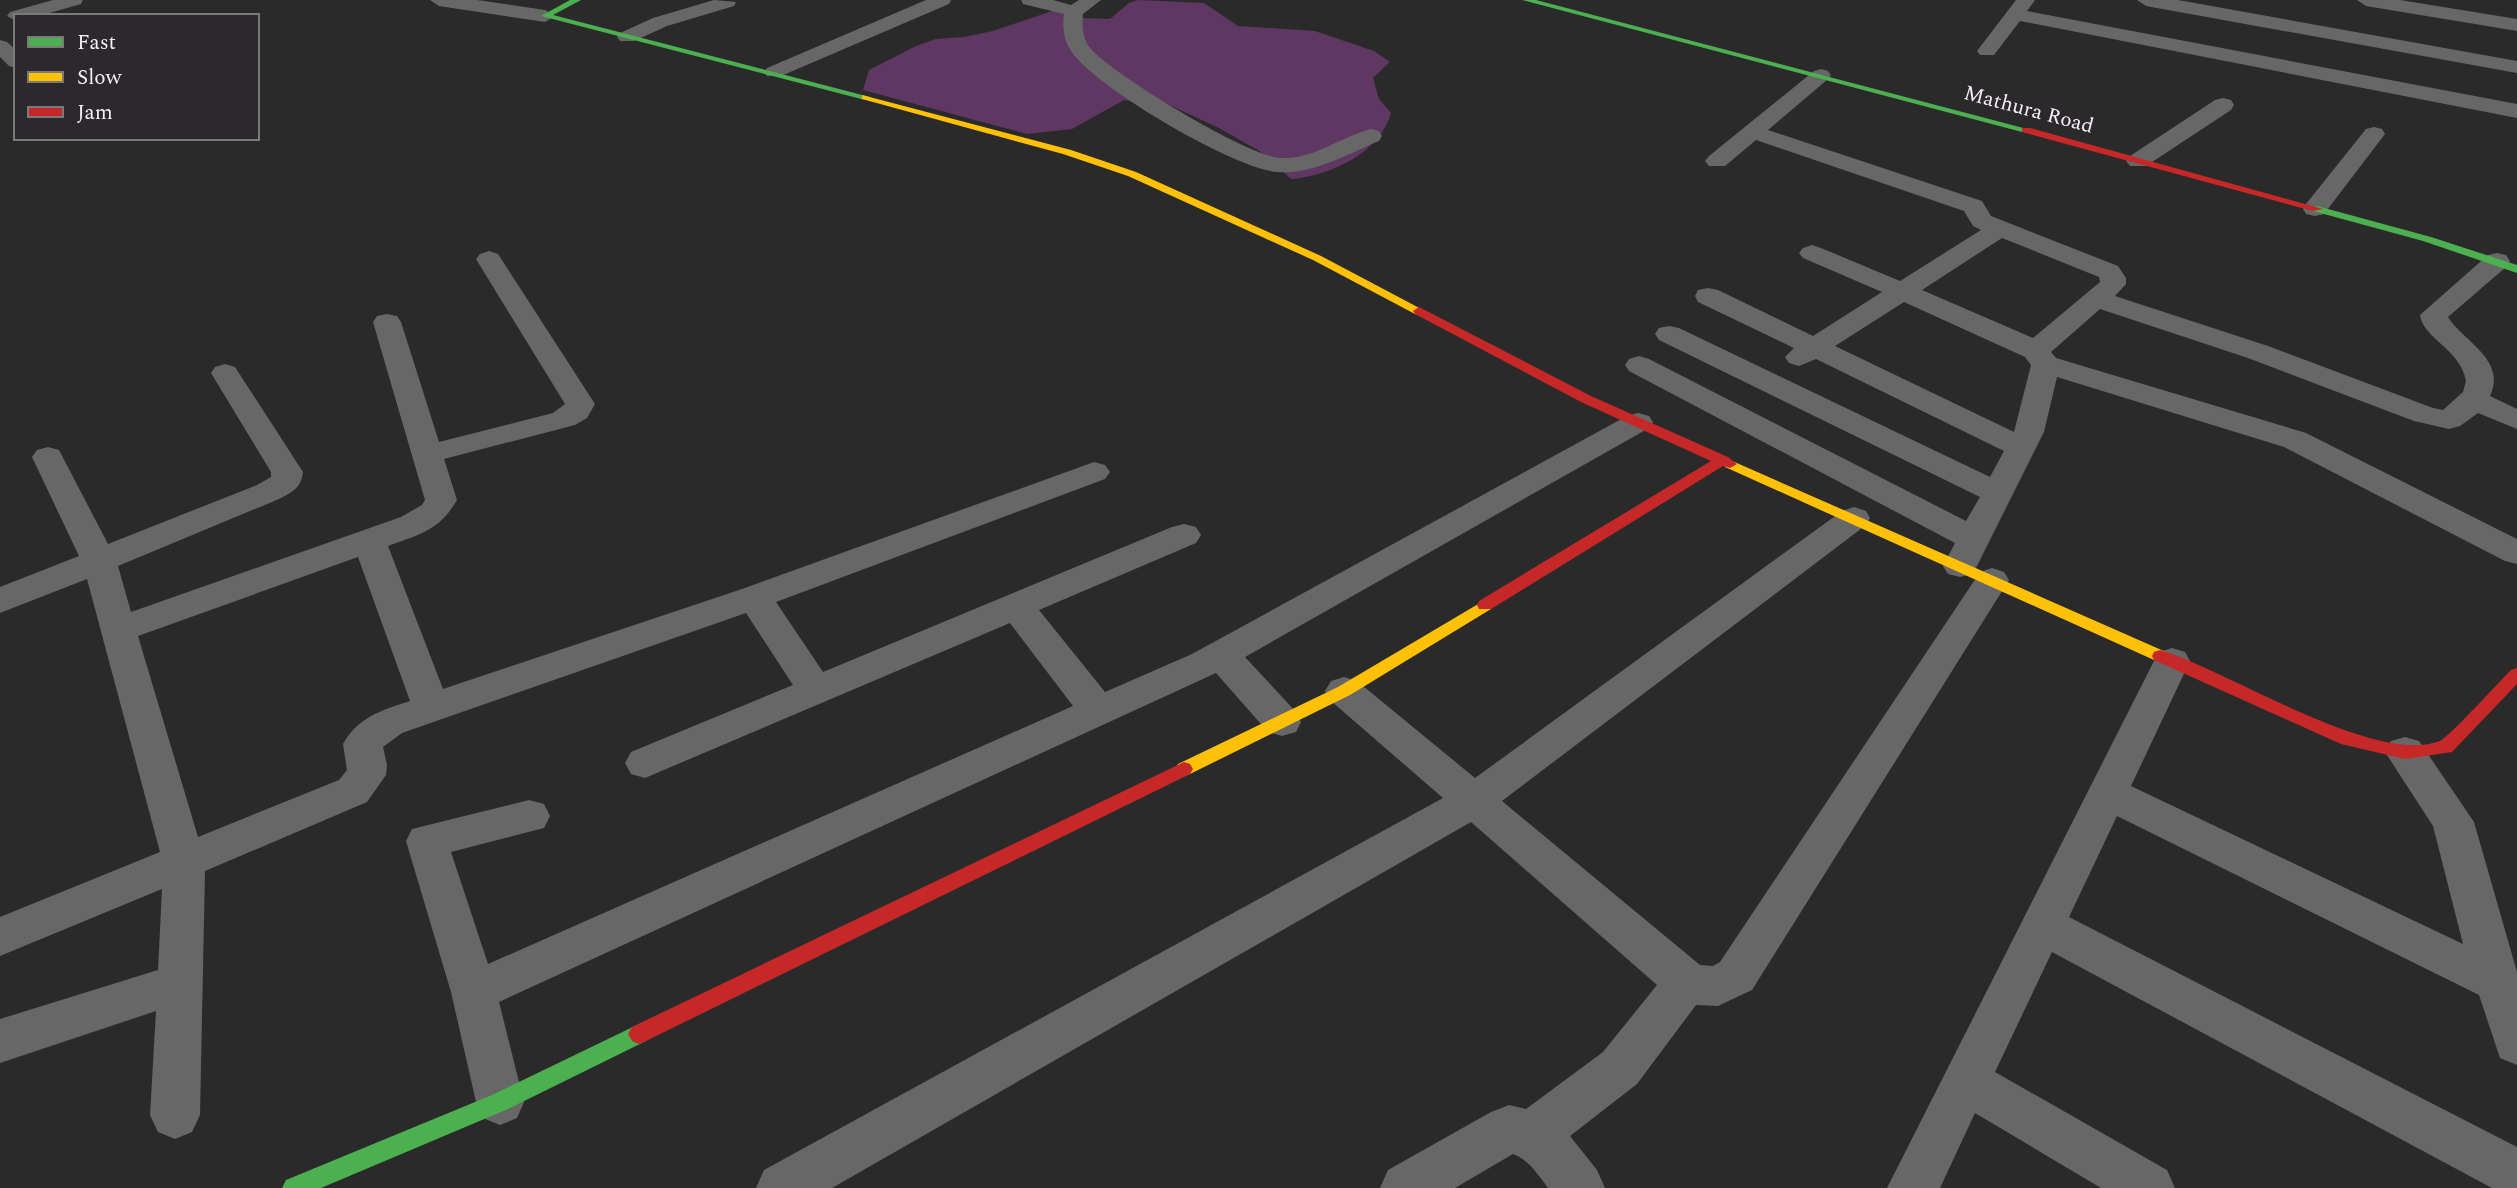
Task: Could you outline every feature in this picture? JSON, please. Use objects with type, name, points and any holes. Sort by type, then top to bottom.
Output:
[{"type":"street","points":[[23,14],[74,0]]},
{"type":"street","points":[[439,0],[545,16],[774,72],[1067,152],[1132,174],[1317,258],[1563,387],[1638,422],[2347,739],[2405,752],[2446,747],[2517,674]]},
{"type":"street","points":[[545,16],[577,0]]},
{"type":"street","points":[[774,72],[942,0]]},
{"type":"street","points":[[1030,0],[1083,6],[1072,21],[1075,38],[1082,51],[1094,63],[1146,100],[1259,162],[1290,165],[1371,136]]},
{"type":"street","name":"Mathura Road","points":[[1526,0],[1821,75],[2315,209],[2507,265]]},
{"type":"street","points":[[2146,0],[2283,35],[2517,111]]},
{"type":"street","points":[[2366,0],[2517,25]]},
{"type":"street","points":[[627,37],[660,22],[727,2]]},
{"type":"street","points":[[1987,51],[2021,8],[2283,35],[2517,66]]},
{"type":"street","points":[[0,46],[14,60]]},
{"type":"street","points":[[1717,161],[1821,75]]},
{"type":"street","points":[[2138,161],[2223,105]]},
{"type":"street","points":[[1344,691],[1687,982],[1706,988],[1722,986],[1736,976],[1976,573],[1974,538],[2029,432],[2041,358],[2095,299],[2113,284],[2109,272],[1982,221],[1972,206],[1753,132]]},
{"type":"street","points":[[2315,209],[2374,134]]},
{"type":"street","points":[[1764,380],[2001,228]]},
{"type":"street","points":[[1812,253],[2020,342],[2041,358],[2295,440],[2517,553]]},
{"type":"street","points":[[427,454],[564,418],[576,412],[580,404],[489,259]]},
{"type":"street","points":[[2095,299],[2270,356],[2439,419],[2449,419],[2475,400],[2481,373],[2477,363],[2433,318],[2507,265]]},
{"type":"street","points":[[1708,296],[2021,447]]},
{"type":"street","points":[[118,630],[413,525],[435,512],[441,500],[387,322]]},
{"type":"street","points":[[1669,334],[1998,493]]},
{"type":"street","points":[[1639,365],[1974,538]]},
{"type":"street","points":[[0,601],[268,492],[286,482],[287,472],[225,373]]},
{"type":"street","points":[[2475,400],[2517,420]]},
{"type":"street","points":[[474,992],[1221,655],[1638,422]]},
{"type":"street","points":[[48,457],[99,561],[184,862],[175,1115]]},
{"type":"street","points":[[294,1188],[500,1102],[1344,691],[1723,460]]},
{"type":"street","points":[[0,937],[353,791],[366,779],[369,768],[363,744],[372,733],[388,723],[754,597],[1094,472]]},
{"type":"street","points":[[782,1188],[1472,802],[1854,518]]},
{"type":"street","points":[[645,763],[1184,535]]},
{"type":"street","points":[[369,540],[431,708]]},
{"type":"street","points":[[754,597],[816,691]]},
{"type":"street","points":[[1016,606],[1099,712]]},
{"type":"street","points":[[1221,655],[1282,722]]},
{"type":"street","points":[[1913,1188],[2172,661]]},
{"type":"street","points":[[2405,752],[2453,822],[2497,982],[2517,1043]]},
{"type":"street","points":[[2107,793],[2497,982]]},
{"type":"street","points":[[500,1102],[474,992],[427,841],[528,816]]},
{"type":"street","points":[[2043,925],[2517,1174]]},
{"type":"street","points":[[1532,1135],[1620,1068],[1687,982]]},
{"type":"street","points":[[0,1041],[180,983]]},
{"type":"street","points":[[1965,1081],[2149,1188]]},
{"type":"street","points":[[1406,1188],[1509,1129],[1532,1135],[1555,1156],[1579,1188]]},
{"type":"shaded area","points":[[1138,0],[1204,3],[1238,26],[1315,31],[1374,51],[1390,62],[1373,78],[1379,99],[1391,113],[1385,127],[1365,151],[1352,160],[1322,173],[1291,179],[1261,152],[1219,128],[1167,104],[1124,100],[1072,129],[1027,134],[863,90],[869,70],[936,39],[993,31],[1058,9],[1076,18],[1110,19],[1129,3]]},
{"type":"traffic: fast","points":[[577,0],[545,16],[865,97]]},
{"type":"traffic: fast","points":[[1526,0],[2026,130]]},
{"type":"traffic: fast","points":[[2317,209],[2427,239],[2517,269]]},
{"type":"traffic: fast","points":[[294,1188],[500,1102],[639,1034]]},
{"type":"traffic: slow","points":[[865,97],[1067,152],[1132,174],[1317,258],[1419,311]]},
{"type":"traffic: slow","points":[[1730,464],[2160,656]]},
{"type":"traffic: slow","points":[[1184,769],[1344,691],[1485,605]]},
{"type":"traffic: jam","points":[[2026,130],[2317,209]]},
{"type":"traffic: jam","points":[[1419,311],[1586,399],[1730,464]]},
{"type":"traffic: jam","points":[[1485,605],[1723,460]]},
{"type":"traffic: jam","points":[[2160,656],[2347,739],[2405,752],[2446,747],[2517,674]]},
{"type":"traffic: jam","points":[[639,1034],[1184,769]]}]
